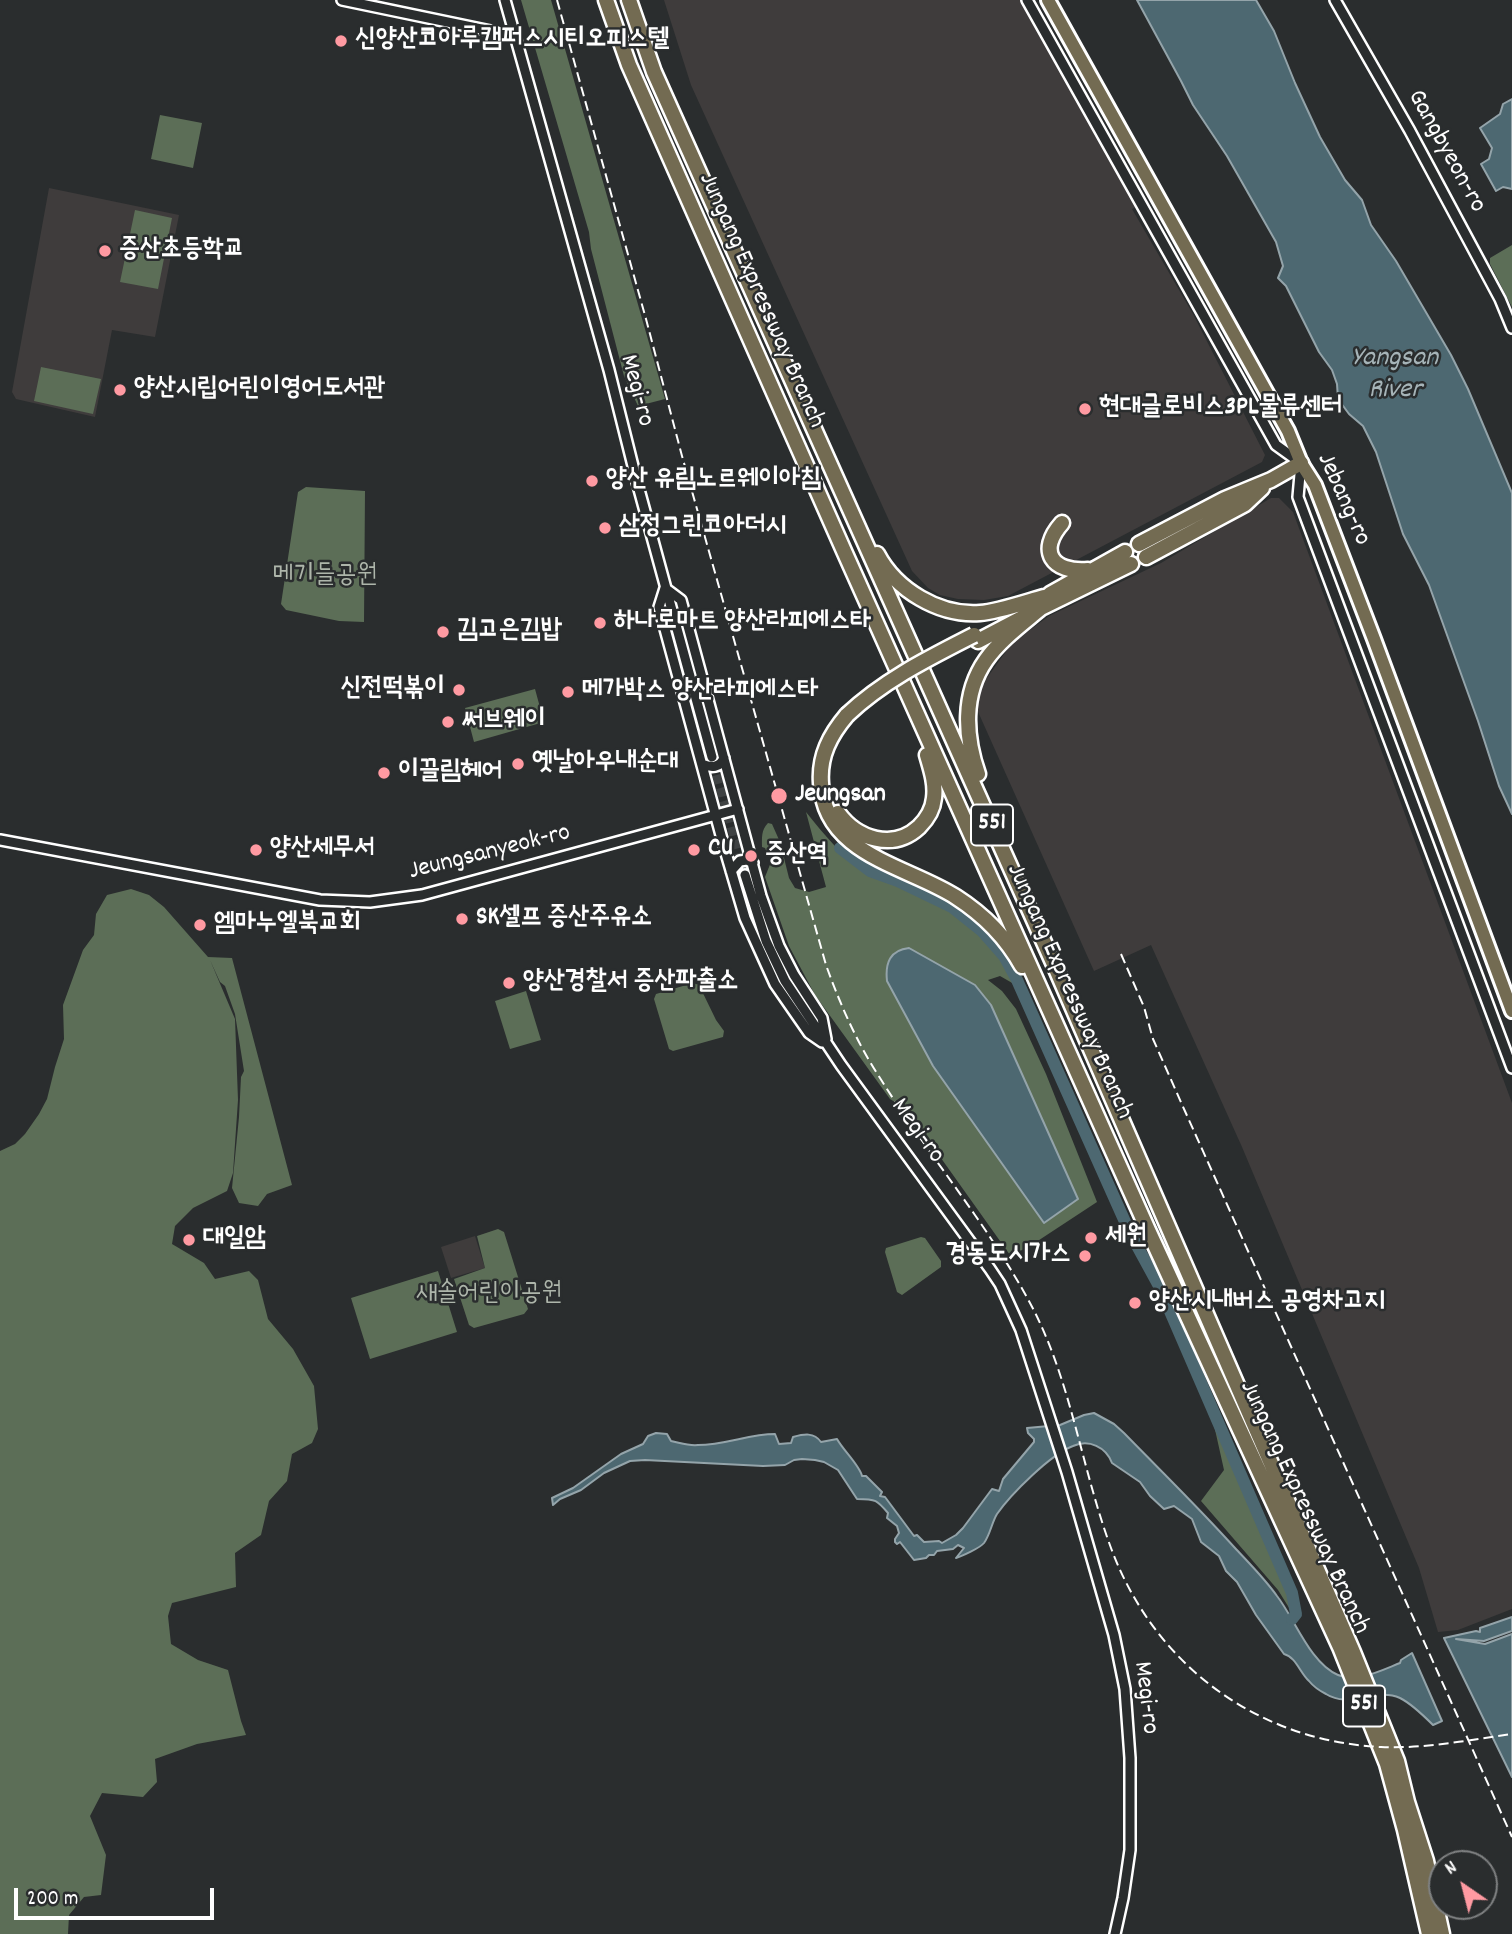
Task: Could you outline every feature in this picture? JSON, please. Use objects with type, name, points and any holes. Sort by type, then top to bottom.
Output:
[{"type":"highway","name":"Jungang Expressway Branch","points":[[606,0],[629,65],[1148,1230],[1347,1649]]},
{"type":"highway","name":"Jungang Expressway Branch","points":[[628,0],[654,72],[1028,906],[1347,1649],[1407,1802],[1426,1860],[1442,1934]]},
{"type":"highway","points":[[762,313],[774,327],[867,536],[882,564],[898,583],[921,599],[951,610],[981,613],[1042,603]]},
{"type":"highway","points":[[1142,550],[1225,499],[1271,480],[1301,463]]},
{"type":"highway","points":[[871,611],[872,625],[926,750],[935,788],[932,808],[924,822],[905,837],[887,841],[870,838],[849,825],[837,812],[831,795],[832,757],[850,718],[866,697],[888,681],[976,638],[1128,558],[1093,569],[1064,569],[1057,565],[1050,550],[1055,530],[1062,523]]},
{"type":"highway","points":[[1028,906],[1027,890],[971,755],[968,719],[973,687],[987,659],[1003,641],[1042,603],[1093,569]]},
{"type":"highway","points":[[850,718],[835,729],[828,742],[821,770],[823,799],[833,821],[865,852],[955,896],[1001,934],[1035,990],[1134,1212],[1148,1230]]},
{"type":"highway","name":"Jungang Expressway Branch","points":[[1392,1763],[1429,1934]]},
{"type":"main road","name":"Jebang-ro","points":[[1048,0],[1288,431],[1301,463],[1315,485],[1512,1010]]},
{"type":"street","points":[[342,0],[516,36]]},
{"type":"street","name":"Megi-ro","points":[[505,0],[609,370],[712,757]]},
{"type":"street","points":[[1027,0],[1276,445],[1301,463],[1298,497],[1512,1068]]},
{"type":"street","name":"Gangbyeon-ro","points":[[1335,0],[1424,156],[1500,299],[1512,328]]},
{"type":"street","points":[[666,588],[681,600],[761,895],[779,946],[822,1018],[826,1045],[809,1033],[775,984],[745,918],[659,607],[666,588]]},
{"type":"street","points":[[702,764],[715,767],[722,763],[724,758]]},
{"type":"street","name":"Jeungsanyeok-ro","points":[[0,840],[320,900],[370,902],[435,891],[738,809]]},
{"type":"street","points":[[731,872],[740,862],[747,860],[753,863]]},
{"type":"street","name":"Megi-ro","points":[[745,875],[766,940],[785,981],[826,1045],[1000,1284],[1021,1330],[1067,1472],[1114,1635],[1125,1689],[1130,1758],[1130,1850],[1124,1898],[1115,1934]]},
{"type":"shaded area","points":[[664,0],[1035,0],[1146,202],[1132,209],[1193,314],[1265,455],[1262,462],[1008,596],[984,600],[958,599],[940,595],[928,588],[912,571],[691,85]]},
{"type":"shaded area","points":[[49,188],[179,215],[155,337],[112,330],[95,417],[16,399],[12,392]]},
{"type":"shaded area","points":[[1271,498],[1279,498],[1293,512],[1512,1103],[1512,1609],[1458,1630],[1438,1632],[1419,1568],[1242,1147],[1151,945],[1094,971],[975,705],[984,682],[1012,643],[1049,616],[1161,563]]},
{"type":"shaded area","points":[[475,1236],[485,1268],[451,1278],[441,1247]]},
{"type":"green space","points":[[521,0],[551,0],[665,399],[638,406],[624,376],[589,232]]},
{"type":"green space","points":[[160,115],[202,123],[193,168],[151,159]]},
{"type":"green space","points":[[135,210],[172,218],[158,289],[120,282]]},
{"type":"green space","points":[[1512,245],[1512,307],[1490,264],[1490,258]]},
{"type":"green space","points":[[41,367],[101,379],[93,414],[34,401]]},
{"type":"green space","name":"메기들공원","points":[[306,487],[365,491],[364,622],[339,621],[286,610],[281,604],[298,492]]},
{"type":"green space","points":[[535,689],[544,722],[474,742],[465,708]]},
{"type":"green space","points":[[806,812],[850,860],[871,875],[916,893],[955,915],[979,933],[1005,965],[1014,984],[1000,976],[988,980],[1002,991],[1016,1009],[1046,1074],[1097,1202],[1027,1248],[1010,1255],[906,1109],[890,1099],[815,995],[789,946],[765,877],[771,862],[762,847],[762,834],[768,823],[772,824],[780,842],[789,878],[795,888],[809,892],[826,887]]},
{"type":"green space","points":[[131,889],[149,895],[164,907],[208,957],[232,958],[292,1185],[267,1194],[258,1206],[239,1203],[232,1188],[241,1077],[244,1071],[235,1014],[225,986],[220,982],[210,960],[235,1019],[238,1100],[233,1173],[227,1191],[193,1208],[175,1226],[172,1244],[204,1263],[215,1279],[249,1271],[258,1280],[268,1319],[293,1349],[314,1386],[318,1429],[312,1443],[292,1454],[287,1481],[269,1501],[261,1535],[235,1553],[236,1587],[172,1603],[168,1616],[171,1644],[198,1660],[228,1670],[246,1735],[197,1744],[155,1759],[157,1782],[143,1797],[102,1793],[90,1816],[106,1855],[101,1895],[84,1897],[69,1915],[68,1934],[0,1934],[0,1151],[15,1144],[25,1134],[47,1099],[64,1039],[63,1005],[83,950],[94,935],[96,914],[107,895]]},
{"type":"green space","points":[[693,983],[699,985],[724,1031],[723,1037],[673,1051],[669,1049],[654,999],[656,994]]},
{"type":"green space","points":[[526,991],[541,1040],[510,1049],[495,1001]]},
{"type":"green space","name":"새솔어린이공원","points":[[498,1229],[504,1232],[528,1309],[524,1314],[474,1328],[469,1325],[454,1279],[485,1268],[477,1236]]},
{"type":"green space","points":[[925,1238],[941,1261],[941,1267],[902,1295],[897,1292],[886,1248]]},
{"type":"green space","points":[[438,1271],[457,1332],[370,1359],[351,1298]]},
{"type":"green space","points":[[1214,1425],[1290,1595],[1291,1611],[1278,1590],[1201,1501],[1224,1470]]},
{"type":"water","name":"Yangsan River","points":[[1137,0],[1256,0],[1274,31],[1320,137],[1345,180],[1362,200],[1371,225],[1396,261],[1468,389],[1512,493],[1512,814],[1499,786],[1429,585],[1403,534],[1376,452],[1363,426],[1349,414],[1338,399],[1332,370],[1319,352],[1286,286],[1278,278],[1283,266],[1276,242],[1227,156],[1193,105]]},
{"type":"water","points":[[1512,99],[1512,189],[1503,187],[1496,191],[1481,164],[1489,159],[1492,148],[1480,128],[1500,114],[1503,104]]},
{"type":"water","points":[[909,948],[975,985],[991,1005],[1078,1199],[1044,1223],[933,1066],[887,981],[890,958],[897,951]]},
{"type":"water","points":[[1094,1413],[1124,1433],[1257,1571],[1284,1606],[1311,1651],[1328,1669],[1345,1677],[1361,1677],[1400,1663],[1412,1653],[1442,1721],[1433,1725],[1409,1703],[1391,1695],[1344,1699],[1335,1698],[1315,1687],[1292,1658],[1284,1654],[1256,1615],[1237,1582],[1226,1571],[1219,1556],[1201,1542],[1192,1519],[1174,1506],[1164,1509],[1140,1482],[1112,1463],[1101,1449],[1091,1444],[1079,1444],[1064,1450],[1043,1466],[997,1514],[984,1543],[956,1558],[964,1548],[958,1545],[953,1549],[937,1551],[934,1555],[914,1560],[900,1542],[895,1542],[899,1533],[897,1526],[887,1518],[888,1513],[881,1505],[872,1500],[857,1499],[838,1470],[815,1460],[802,1459],[785,1465],[763,1466],[630,1461],[604,1473],[581,1490],[553,1505],[552,1498],[573,1488],[656,1433],[667,1434],[671,1441],[688,1445],[775,1434],[779,1444],[791,1443],[793,1437],[809,1435],[821,1442],[837,1439],[862,1476],[866,1476],[882,1492],[880,1496],[885,1497],[914,1536],[917,1535],[924,1542],[942,1543],[963,1528],[992,1489],[999,1491],[1003,1479],[1034,1442],[1027,1428],[1060,1425]]},
{"type":"water","points":[[1512,1617],[1512,1631],[1484,1641],[1456,1639],[1485,1644],[1512,1634],[1512,1777],[1444,1638],[1480,1632],[1480,1628]]},
{"type":"waterway","points":[[840,848],[870,871],[952,907],[982,931],[1004,956],[1130,1233],[1160,1288],[1292,1593],[1296,1614],[1292,1619]]},
{"type":"tunnel","points":[[713,762],[745,875]]},
{"type":"railway","points":[[557,0],[826,965],[850,1023],[872,1065],[995,1245],[1030,1303],[1056,1362],[1111,1548],[1130,1590],[1154,1627],[1182,1660],[1215,1689],[1252,1712],[1292,1730],[1335,1741],[1381,1747],[1430,1745],[1512,1734]]},
{"type":"railway","points":[[1121,954],[1144,1007],[1153,1039],[1512,1837]]},
{"type":"place","name":"신양산코아루캠퍼스시티오피스텔","points":[[341,41]]},
{"type":"place","name":"증산초등학교","points":[[105,251]]},
{"type":"place","name":"양산시립어린이영어도서관","points":[[120,390]]},
{"type":"place","name":"현대글로비스3PL물류센터","points":[[1085,409]]},
{"type":"place","name":"양산 유림노르웨이아침","points":[[592,481]]},
{"type":"place","name":"삼정그린코아더시","points":[[605,528]]},
{"type":"place","name":"하나로마트 양산라피에스타","points":[[600,623]]},
{"type":"place","name":"김고은김밥","points":[[443,632]]},
{"type":"place","name":"신전떡볶이","points":[[459,690]]},
{"type":"place","name":"메가박스 양산라피에스타","points":[[568,692]]},
{"type":"place","name":"써브웨이","points":[[448,722]]},
{"type":"place","name":"옛날아우내순대","points":[[518,764]]},
{"type":"place","name":"이끌림헤어","points":[[384,773]]},
{"type":"place","name":"Jeungsan","points":[[779,796]]},
{"type":"place","name":"양산세무서","points":[[256,850]]},
{"type":"place","name":"CU","points":[[694,850]]},
{"type":"place","name":"증산역","points":[[751,856]]},
{"type":"place","name":"SK셀프 증산주유소","points":[[462,919]]},
{"type":"place","name":"엠마누엘북교회","points":[[200,925]]},
{"type":"place","name":"양산경찰서 증산파출소","points":[[509,983]]},
{"type":"place","name":"세원","points":[[1091,1238]]},
{"type":"place","name":"대일암","points":[[189,1240]]},
{"type":"place","name":"경동도시가스","points":[[1085,1256]]},
{"type":"place","name":"양산시내버스 공영차고지","points":[[1135,1303]]}]
